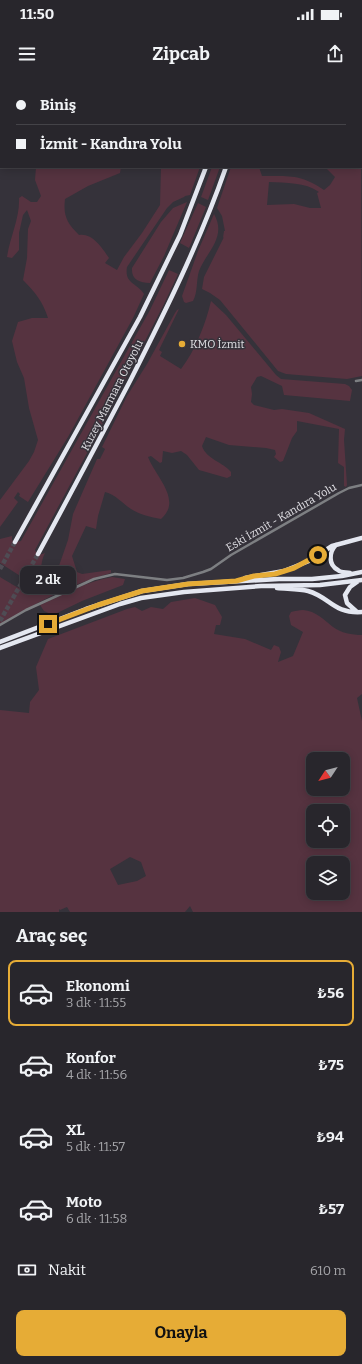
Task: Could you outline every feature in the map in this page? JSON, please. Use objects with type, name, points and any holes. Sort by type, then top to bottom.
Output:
[{"type":"highway","name":"Kuzey Marmara Otoyolu","points":[[15,542],[140,317],[180,235],[206,168]]},
{"type":"highway","name":"Kuzey Marmara Otoyolu","points":[[38,554],[100,440],[159,325],[198,241],[226,168]]},
{"type":"highway","points":[[236,581],[254,576],[275,574],[284,571],[309,561],[332,546],[362,538]]},
{"type":"highway","points":[[338,544],[334,547],[330,556],[332,565],[339,571],[361,573]]},
{"type":"highway","points":[[0,642],[86,609],[142,591],[188,584],[312,579],[361,573]]},
{"type":"highway","points":[[0,648],[140,598],[165,594],[261,586],[320,585],[361,580]]},
{"type":"highway","points":[[360,612],[347,604],[345,595],[350,587],[361,580]]},
{"type":"highway","points":[[261,586],[308,591],[342,611],[360,612]]},
{"type":"street","points":[[356,381],[362,380]]},
{"type":"street","name":"Eski İzmit - Kandıra Yolu","points":[[0,625],[26,610],[94,579],[115,574],[167,580],[183,578],[203,572],[339,493],[362,485]]},
{"type":"shaded area","points":[[36,168],[121,168],[120,173],[88,186],[65,199],[65,215],[71,227],[79,235],[89,236],[97,242],[109,258],[105,263],[117,270],[124,257],[160,205],[161,168],[200,168],[190,195],[173,202],[167,208],[127,267],[129,280],[144,294],[133,318],[68,437],[28,502],[19,496],[20,494],[18,492],[14,498],[18,502],[0,527],[0,500],[29,461],[38,440],[29,408],[24,378],[17,362],[12,341],[18,322],[32,318],[48,318],[44,307],[23,280],[27,258],[28,229],[31,221],[27,210],[23,215],[19,233],[19,250],[12,258],[7,257],[18,213],[19,198],[22,196],[31,202],[37,202],[41,196],[35,180]]},
{"type":"shaded area","points":[[212,168],[220,168],[208,200],[201,197]]},
{"type":"shaded area","points":[[231,168],[259,168],[262,176],[294,177],[308,181],[324,190],[330,185],[335,177],[327,169],[361,168],[362,376],[347,379],[286,374],[278,371],[220,300],[202,289],[204,277],[224,237],[223,238],[225,231],[222,216],[217,208]],"holes":[[[269,182],[308,186],[319,192],[317,193],[321,208],[310,208],[294,204],[267,205]]]},
{"type":"shaded area","points":[[187,202],[164,256],[150,283],[136,280],[132,272],[132,268],[161,222],[173,208]]},
{"type":"shaded area","points":[[198,203],[206,207],[189,248],[180,243]]},
{"type":"shaded area","points":[[214,214],[217,222],[217,237],[199,271],[196,294],[193,301],[186,303],[184,302],[182,296],[198,251]]},
{"type":"shaded area","points":[[169,270],[178,274],[164,304],[35,550],[39,554],[45,553],[39,573],[37,576],[34,574],[25,579],[0,563],[0,539],[12,536],[12,540],[15,542],[21,541],[150,310]]},
{"type":"shaded area","points":[[211,301],[226,315],[281,379],[345,384],[352,390],[350,401],[284,395],[282,386],[261,376],[257,377],[251,387],[251,402],[254,405],[274,410],[282,409],[309,413],[345,429],[346,487],[344,486],[344,467],[338,463],[339,429],[297,421],[297,431],[292,438],[283,461],[280,462],[274,457],[276,454],[275,450],[229,445],[206,437],[202,446],[204,450],[207,454],[231,472],[231,476],[227,478],[199,470],[187,455],[181,451],[172,453],[163,451],[162,462],[160,463],[151,456],[148,457],[168,496],[169,504],[167,512],[161,519],[146,516],[134,511],[116,497],[105,492],[96,529],[86,526],[72,556],[77,572],[82,574],[111,570],[111,573],[68,588],[0,624],[0,577],[20,589],[31,591],[45,588],[53,583],[68,540],[73,514],[97,459],[100,459],[105,449],[102,447],[127,396],[147,364],[175,313],[179,309],[159,350],[162,352],[160,356],[181,369],[191,354],[199,336]]},
{"type":"shaded area","points":[[112,577],[125,579],[123,585],[82,601],[53,615],[44,611],[40,605],[84,585]]},
{"type":"shaded area","points":[[195,598],[215,605],[222,617],[220,625],[216,625],[214,634],[245,639],[271,650],[274,645],[279,647],[281,652],[278,662],[293,656],[303,632],[291,625],[289,616],[291,612],[303,610],[312,612],[340,631],[362,635],[362,694],[357,698],[362,721],[362,912],[193,912],[190,906],[185,912],[70,912],[67,907],[60,910],[59,909],[59,912],[0,912],[0,710],[29,713],[30,702],[39,690],[36,667],[48,639],[127,609],[135,607],[142,611],[151,607],[163,609],[171,602]],"holes":[[[130,857],[141,862],[146,876],[137,881],[118,885],[110,869]]]},
{"type":"tunnel","points":[[0,569],[15,542]]},
{"type":"tunnel","points":[[0,621],[38,554]]},
{"type":"place","name":"KMO İzmit","points":[[182,344]]},
{"type":"route","points":[[48,624],[123,596],[142,591],[188,584],[236,581],[254,576],[275,574],[294,568],[318,555]]}]
